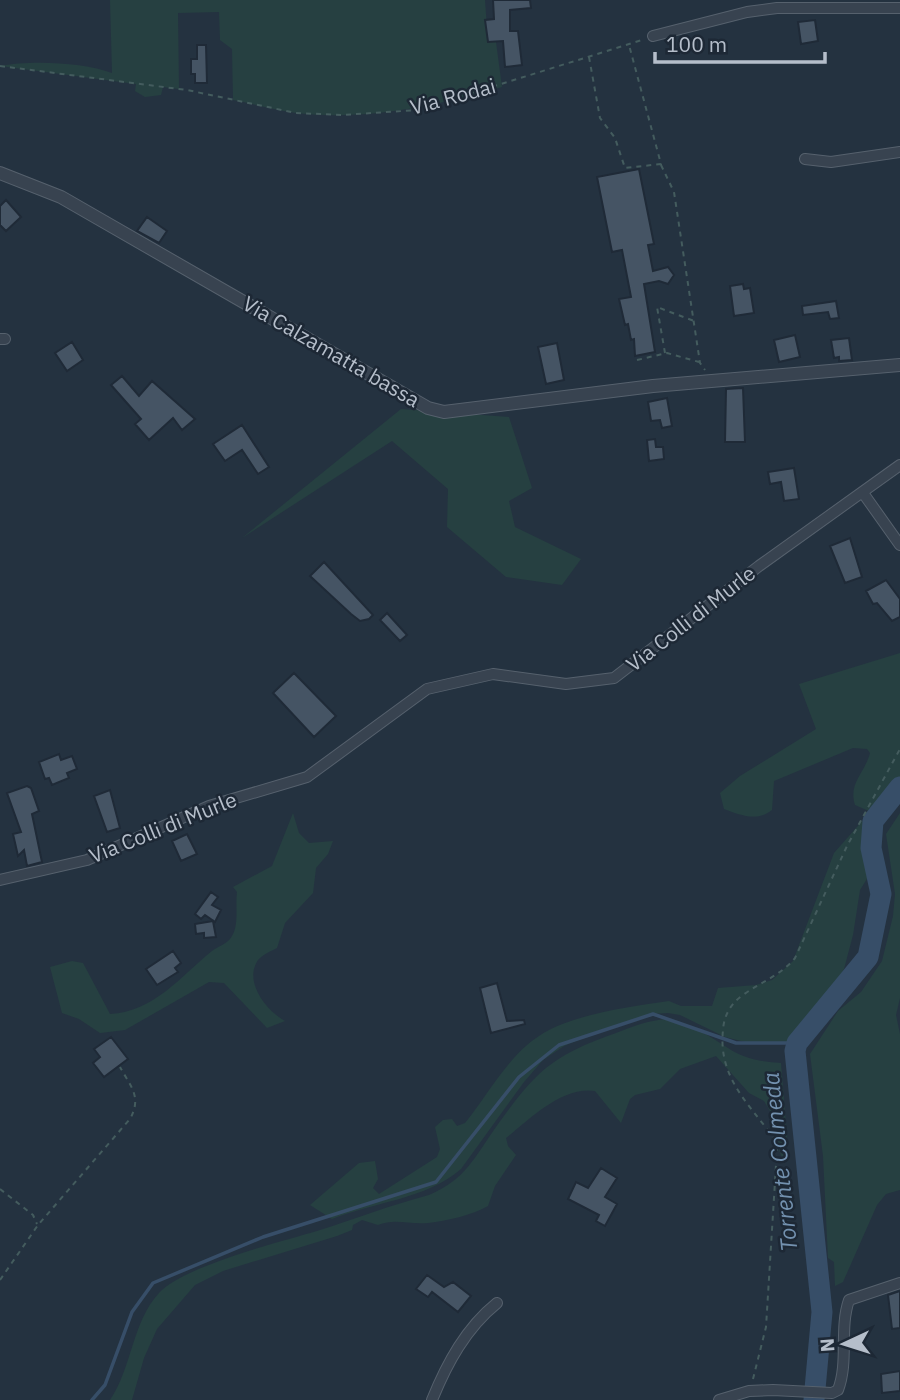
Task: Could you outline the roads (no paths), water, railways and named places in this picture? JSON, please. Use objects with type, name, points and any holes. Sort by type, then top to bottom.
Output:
[{"type":"street","points":[[653,36],[747,12],[777,8],[900,8]]},
{"type":"street","points":[[805,159],[831,162],[900,152]]},
{"type":"street","name":"Via Calzamatta bassa","points":[[0,173],[61,197],[428,408],[444,412],[713,381],[900,365]]},
{"type":"street","name":"Via Colli di Murle","points":[[0,880],[87,860],[209,806],[307,777],[427,689],[493,674],[566,684],[614,678],[759,566],[900,465]]},
{"type":"street","points":[[863,493],[900,545]]},
{"type":"street","points":[[719,1400],[749,1391],[832,1393],[838,1390],[849,1300],[900,1283]]},
{"type":"street","points":[[432,1400],[445,1367],[480,1317],[497,1303]]},
{"type":"waterway","name":"Torrente Colmeda","points":[[814,1400],[822,1312],[795,1051],[797,1043],[868,957],[881,894],[871,848],[873,821],[900,787]]},
{"type":"waterway","points":[[92,1400],[105,1385],[132,1312],[153,1283],[263,1237],[436,1182],[519,1077],[559,1045],[653,1014],[736,1043],[797,1043]]}]
